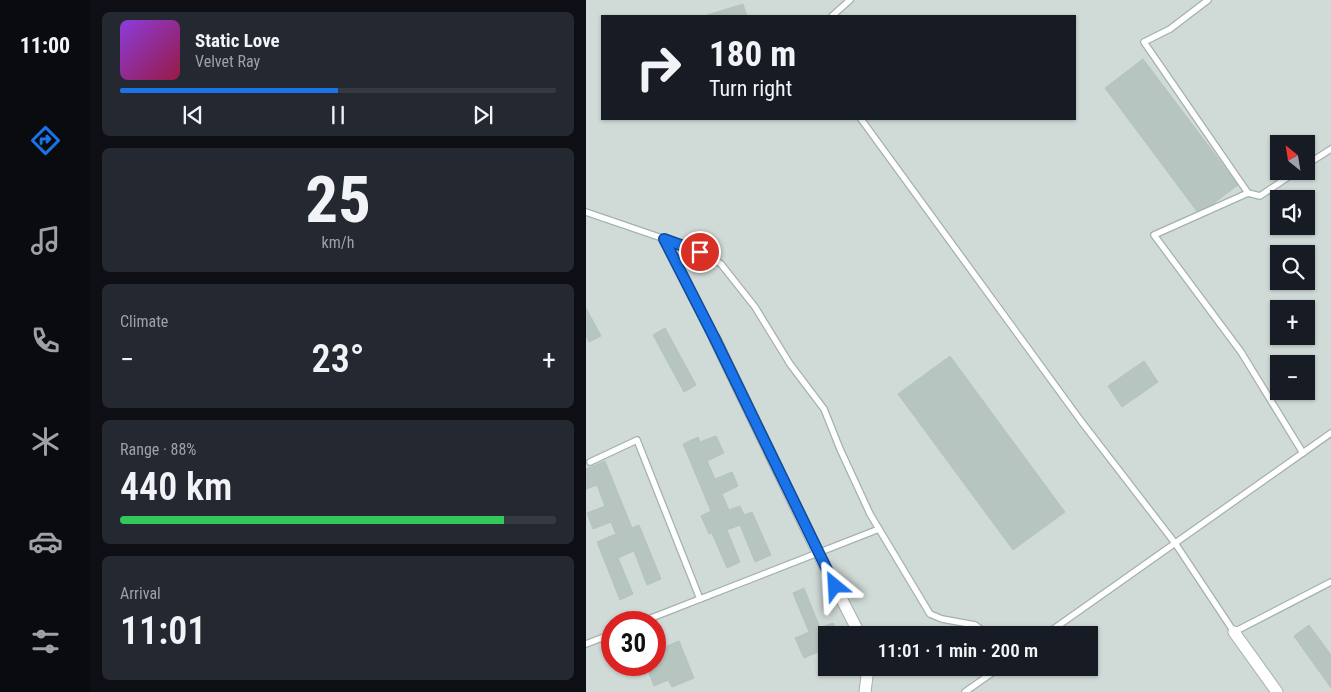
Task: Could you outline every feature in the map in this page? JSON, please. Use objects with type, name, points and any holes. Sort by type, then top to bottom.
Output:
[{"type":"street","points":[[715,339],[818,553],[855,626]]},
{"type":"street","points":[[1234,632],[1277,692]]},
{"type":"street","points":[[865,692],[867,676]]},
{"type":"lane","points":[[833,15],[850,0]]},
{"type":"lane","points":[[1208,0],[1170,29],[1144,42],[1248,193]]},
{"type":"lane","points":[[862,120],[1081,421],[1175,543],[1234,632],[1331,582]]},
{"type":"lane","points":[[1315,160],[1331,149]]},
{"type":"lane","points":[[1284,180],[1260,196],[1248,193],[1154,235],[1241,352],[1304,452]]},
{"type":"lane","points":[[586,212],[700,252],[720,264],[755,307],[790,364],[824,409],[870,514],[930,614],[942,619],[976,626]]},
{"type":"lane","points":[[664,239],[715,339]]},
{"type":"lane","points":[[1058,626],[1331,433]]},
{"type":"lane","points":[[590,462],[637,440],[700,599]]},
{"type":"lane","points":[[666,612],[879,529]]},
{"type":"lane","points":[[586,644],[601,638]]},
{"type":"lane","points":[[964,692],[987,676]]},
{"type":"shaded area","points":[[586,0],[1331,0],[1331,692],[586,692]]},
{"type":"building","points":[[743,4],[747,15],[707,15]]},
{"type":"building","points":[[1143,59],[1238,185],[1199,214],[1105,88]]},
{"type":"building","points":[[586,308],[601,336],[589,342],[586,336]]},
{"type":"building","points":[[665,328],[696,385],[684,392],[653,335]]},
{"type":"building","points":[[950,356],[1065,512],[1013,550],[898,394]]},
{"type":"building","points":[[1144,361],[1158,382],[1122,407],[1108,386]]},
{"type":"building","points":[[716,436],[724,453],[707,461],[715,479],[732,472],[738,486],[722,494],[729,510],[740,506],[744,515],[752,512],[771,555],[755,562],[740,525],[727,530],[740,562],[727,568],[712,533],[709,534],[701,516],[711,511],[683,444],[698,437],[700,442]]},
{"type":"building","points":[[605,461],[632,528],[639,525],[661,579],[647,585],[634,551],[618,558],[633,594],[620,600],[597,542],[616,534],[611,522],[593,529],[587,513],[605,506],[597,485],[586,489],[586,469]]},
{"type":"building","points":[[804,588],[819,626],[818,652],[804,658],[795,638],[809,632],[793,593]]},
{"type":"building","points":[[1309,625],[1331,655],[1331,688],[1294,636]]},
{"type":"building","points":[[679,641],[694,678],[672,687],[668,680],[654,686],[650,676],[666,676],[666,646]]},
{"type":"route","points":[[700,252],[664,239],[715,339],[835,586]]}]
